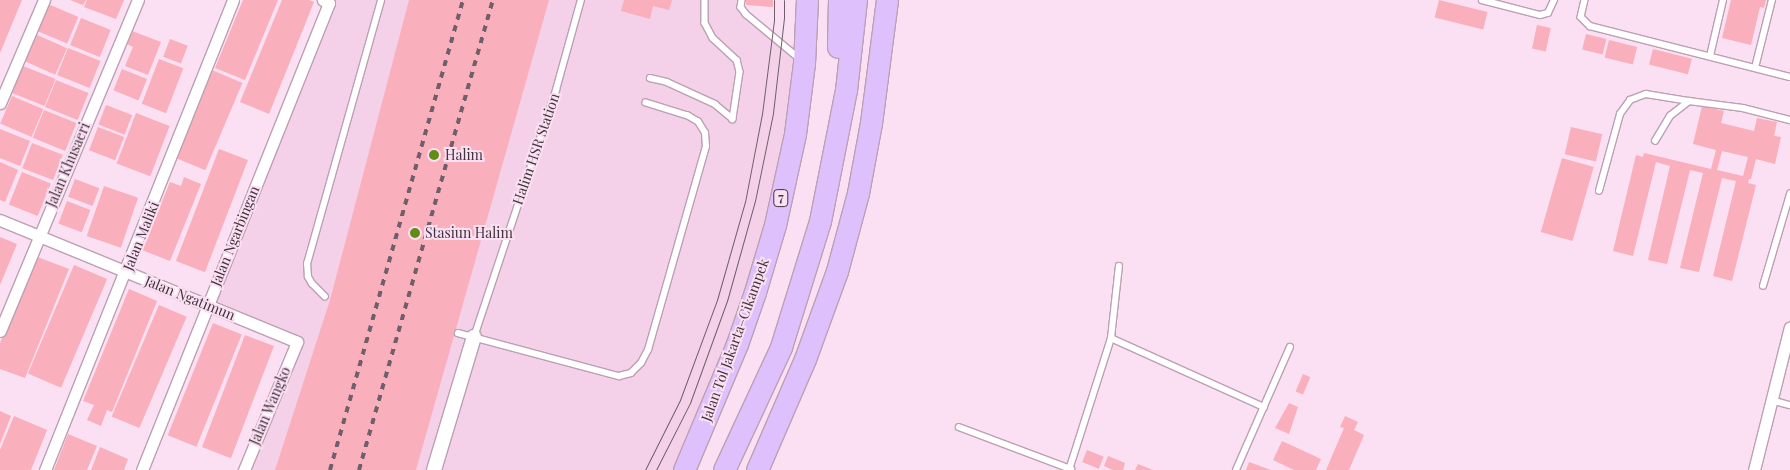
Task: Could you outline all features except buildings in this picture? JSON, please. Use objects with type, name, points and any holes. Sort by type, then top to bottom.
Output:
[{"type":"highway","name":"Jalan Tol Jakarta–Cikampek","points":[[684,470],[720,388],[755,292],[775,225],[795,134],[804,63],[807,0]]},
{"type":"highway","points":[[839,0],[837,90],[840,114]]},
{"type":"highway","points":[[724,470],[784,338],[820,221],[846,90],[856,0]]},
{"type":"highway","points":[[757,470],[805,360],[837,271],[858,193],[872,123],[887,0]]},
{"type":"highway","points":[[673,470],[720,388]]},
{"type":"street","points":[[0,103],[44,0]]},
{"type":"street","name":"Jalan Khusaeri","points":[[0,331],[138,0]]},
{"type":"street","name":"Jalan Maliki","points":[[46,470],[234,0]]},
{"type":"street","name":"Jalan Ngarbingan","points":[[142,470],[326,1]]},
{"type":"street","name":"Jalan Ngatimun","points":[[0,220],[297,342]]},
{"type":"street","points":[[1754,470],[1790,331]]},
{"type":"street","points":[[434,470],[474,337]]},
{"type":"street","name":"Jalan Wangko","points":[[244,470],[297,342]]},
{"type":"lane","points":[[325,297],[308,277],[307,264],[381,0]]},
{"type":"lane","name":"Halim HSR Station","points":[[474,337],[556,90],[581,0]]},
{"type":"lane","points":[[650,78],[667,82],[715,104],[733,119],[740,72],[737,60],[713,38],[705,23],[705,0]]},
{"type":"lane","points":[[742,0],[741,7],[746,14],[804,63]]},
{"type":"lane","points":[[1482,0],[1501,2],[1544,15],[1551,9],[1554,0]]},
{"type":"lane","points":[[1585,0],[1581,17],[1586,24],[1790,77]]},
{"type":"lane","points":[[1710,56],[1723,0]]},
{"type":"lane","points":[[1755,68],[1772,0]]},
{"type":"lane","points":[[1599,191],[1620,114],[1630,100],[1646,94],[1743,108],[1790,120]]},
{"type":"lane","points":[[1654,141],[1670,116],[1689,101]]},
{"type":"lane","points":[[458,333],[619,376],[631,373],[642,363],[648,350],[706,147],[705,132],[698,122],[688,116],[646,103]]},
{"type":"lane","points":[[1763,286],[1790,194]]},
{"type":"lane","points":[[959,427],[1071,470],[1111,338],[1120,266]]},
{"type":"lane","points":[[1111,338],[1264,408]]},
{"type":"lane","points":[[1236,470],[1290,347]]},
{"type":"lane","points":[[1772,400],[1790,405]]},
{"type":"shaded area","name":"Stasiun Halim","points":[[330,0],[742,0],[741,7],[804,63],[795,134],[720,388],[673,470],[244,470],[297,342],[208,305]]},
{"type":"tram line","points":[[645,470],[680,400],[717,300],[745,202],[762,114],[774,20],[774,0]]},
{"type":"tram line","points":[[656,470],[690,403],[727,301],[755,201],[773,113],[784,18],[784,0]]},
{"type":"railway","points":[[330,470],[463,0]]},
{"type":"railway","points":[[359,470],[493,0]]},
{"type":"place","name":"Halim","points":[[434,155]]},
{"type":"place","name":"Stasiun Halim","points":[[415,233]]}]
